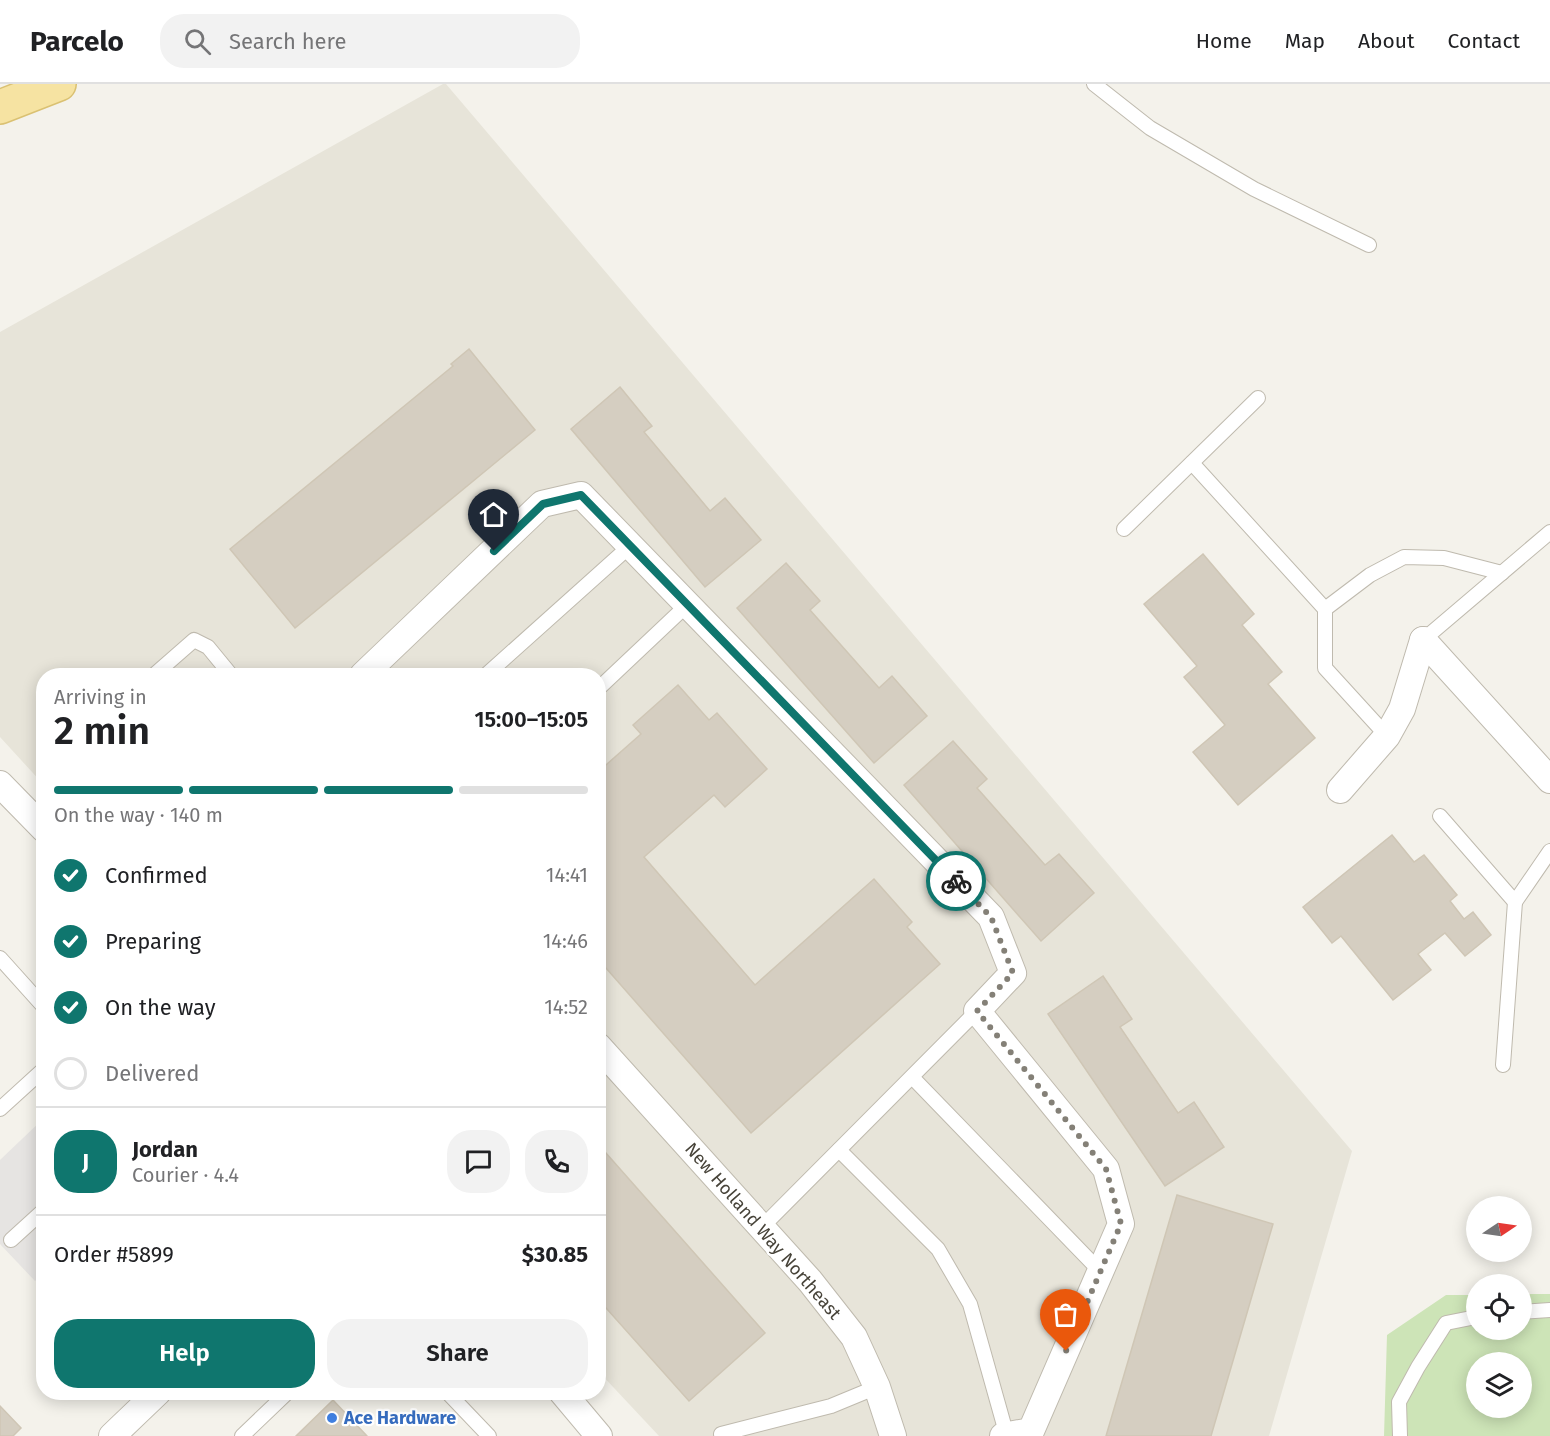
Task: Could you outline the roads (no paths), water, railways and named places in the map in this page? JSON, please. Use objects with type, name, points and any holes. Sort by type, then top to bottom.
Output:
[{"type":"main road","points":[[0,107],[59,84]]},
{"type":"street","points":[[370,668],[543,504],[581,495],[991,917],[1013,973],[977,1011],[1106,1169],[1121,1224],[1031,1431],[1006,1436]]},
{"type":"street","points":[[1340,790],[1387,736],[1402,709],[1423,640]]},
{"type":"street","points":[[1423,640],[1550,780]]},
{"type":"street","points":[[0,784],[36,821]]},
{"type":"street","name":"New Holland Way Northeast","points":[[606,1055],[810,1281],[854,1338],[877,1387],[893,1436]]},
{"type":"street","points":[[112,1436],[150,1400]]},
{"type":"street","points":[[569,1400],[599,1436]]},
{"type":"lane","points":[[1094,84],[1160,134],[1254,189],[1369,245]]},
{"type":"lane","points":[[1124,529],[1258,398]]},
{"type":"lane","points":[[1192,463],[1325,609],[1325,668],[1387,736]]},
{"type":"lane","points":[[1423,640],[1550,532]]},
{"type":"lane","points":[[494,668],[630,546]]},
{"type":"lane","points":[[1325,609],[1370,575],[1404,556],[1444,558],[1502,573]]},
{"type":"lane","points":[[606,681],[687,605]]},
{"type":"lane","points":[[162,668],[194,640],[208,647],[225,668]]},
{"type":"lane","points":[[1440,816],[1515,902]]},
{"type":"lane","points":[[1503,1065],[1515,902],[1550,851]]},
{"type":"lane","points":[[0,958],[36,997]]},
{"type":"lane","points":[[762,1227],[977,1011]]},
{"type":"lane","points":[[0,1109],[36,1076]]},
{"type":"lane","points":[[912,1077],[1101,1271]]},
{"type":"lane","points":[[839,1150],[938,1249],[970,1304],[1006,1436]]},
{"type":"lane","points":[[11,1240],[36,1217]]},
{"type":"lane","points":[[1532,1311],[1550,1310]]},
{"type":"lane","points":[[1400,1436],[1399,1402],[1423,1358],[1446,1323],[1466,1319]]},
{"type":"lane","points":[[721,1434],[831,1406],[877,1387]]},
{"type":"lane","points":[[242,1436],[280,1400]]},
{"type":"lane","points":[[455,1400],[489,1436]]},
{"type":"place","name":"Ace Hardware","points":[[332,1418]]}]
